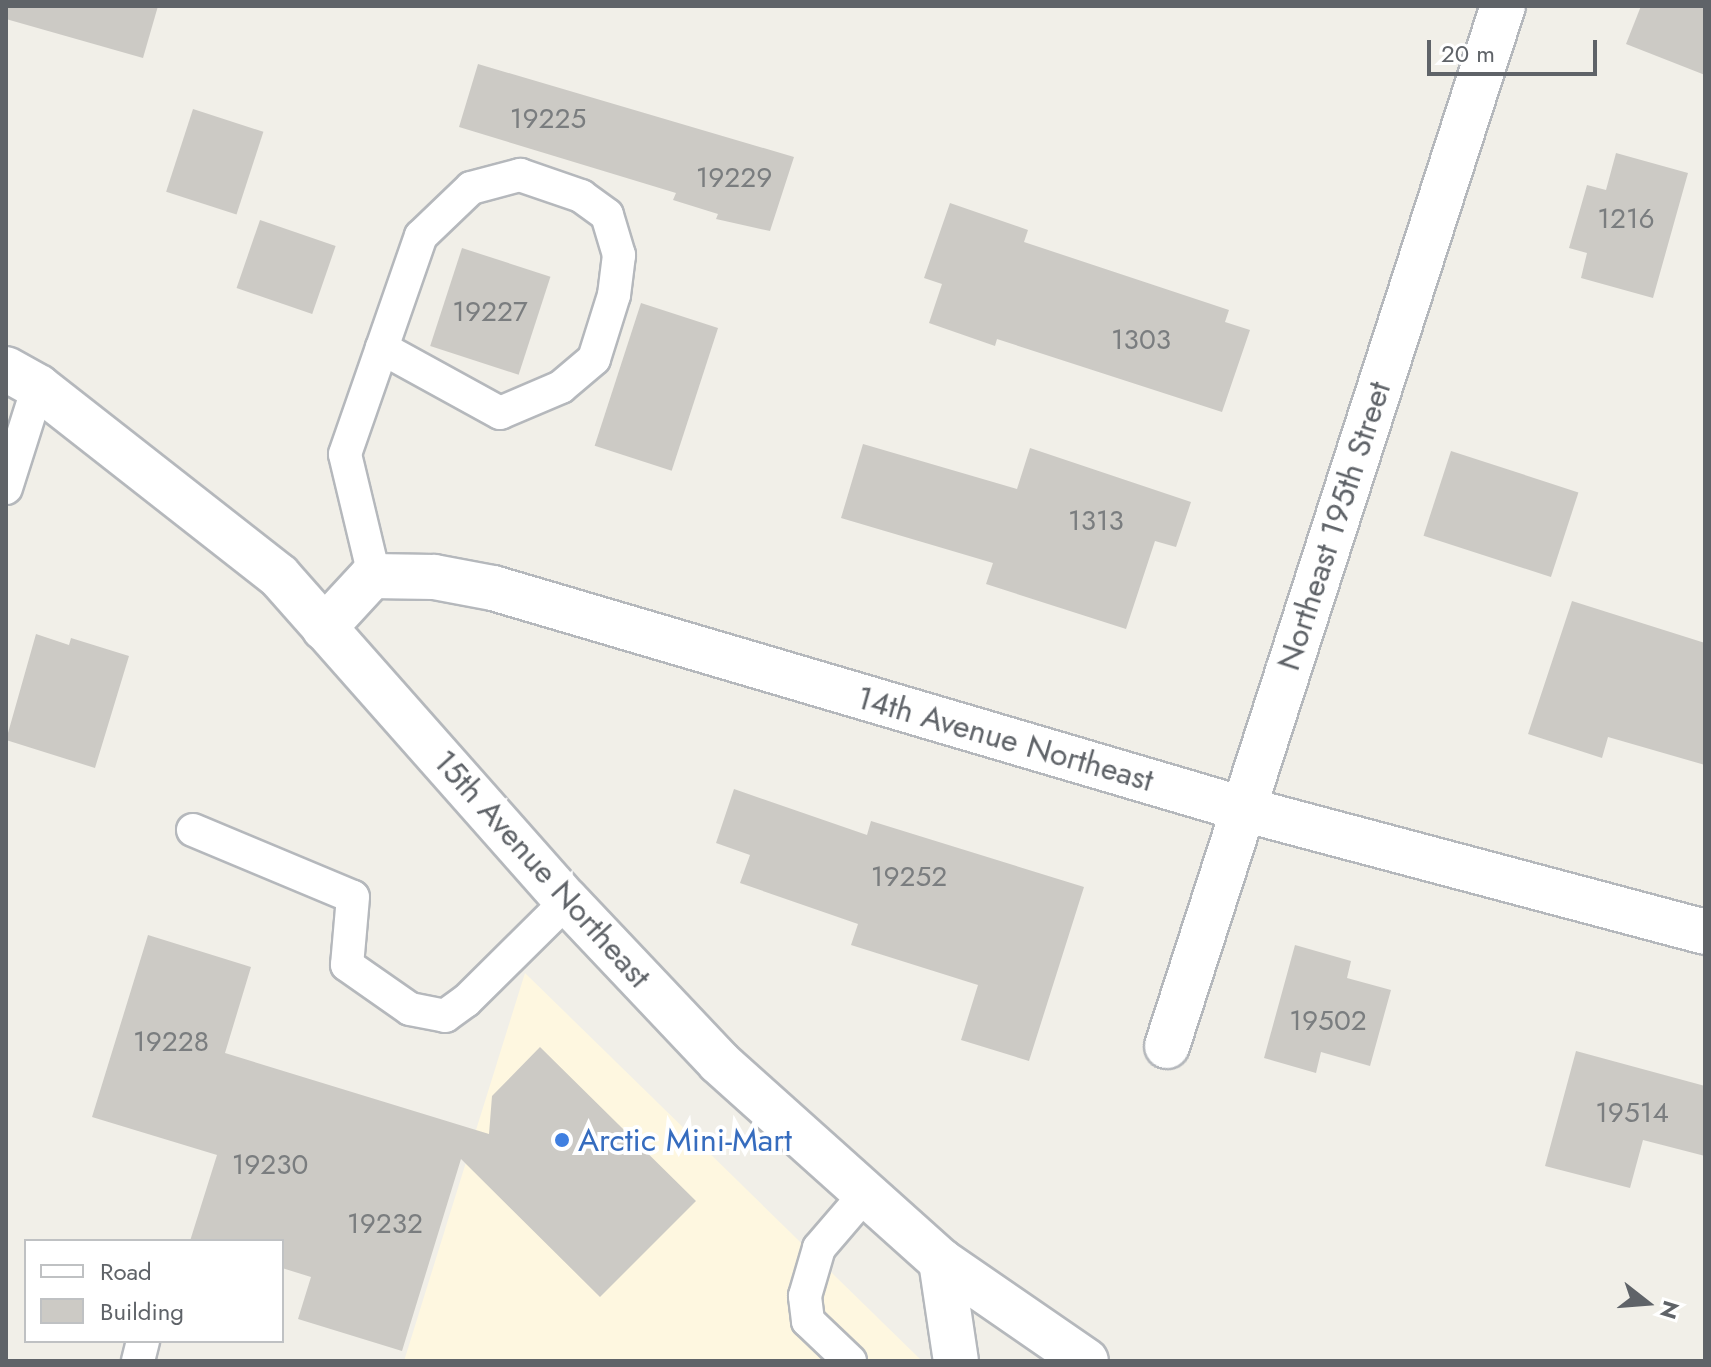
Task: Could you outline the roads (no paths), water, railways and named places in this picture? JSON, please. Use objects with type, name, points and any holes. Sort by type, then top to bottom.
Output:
[{"type":"street","name":"Northeast 195th Street","points":[[1167,1046],[1503,6]]},
{"type":"street","name":"15th Avenue Northeast","points":[[22,378],[279,576],[567,901],[719,1062],[941,1261],[1086,1361]]},
{"type":"street","name":"14th Avenue Northeast","points":[[374,575],[434,577],[493,588],[1243,809],[1705,932]]},
{"type":"street","points":[[324,628],[374,575]]},
{"type":"street","points":[[941,1261],[956,1361]]},
{"type":"lane","points":[[374,575],[345,454],[421,236],[471,188],[520,175],[581,196],[607,215],[619,255],[614,295],[594,359],[561,387],[500,413],[382,348]]},
{"type":"lane","points":[[6,488],[22,378]]},
{"type":"lane","points":[[193,830],[353,897],[347,965],[410,1009],[445,1016],[466,1001],[567,901]]},
{"type":"lane","points":[[850,1361],[808,1321],[805,1296],[819,1248],[867,1192]]},
{"type":"place","name":"Arctic Mini-Mart","points":[[562,1140]]}]
